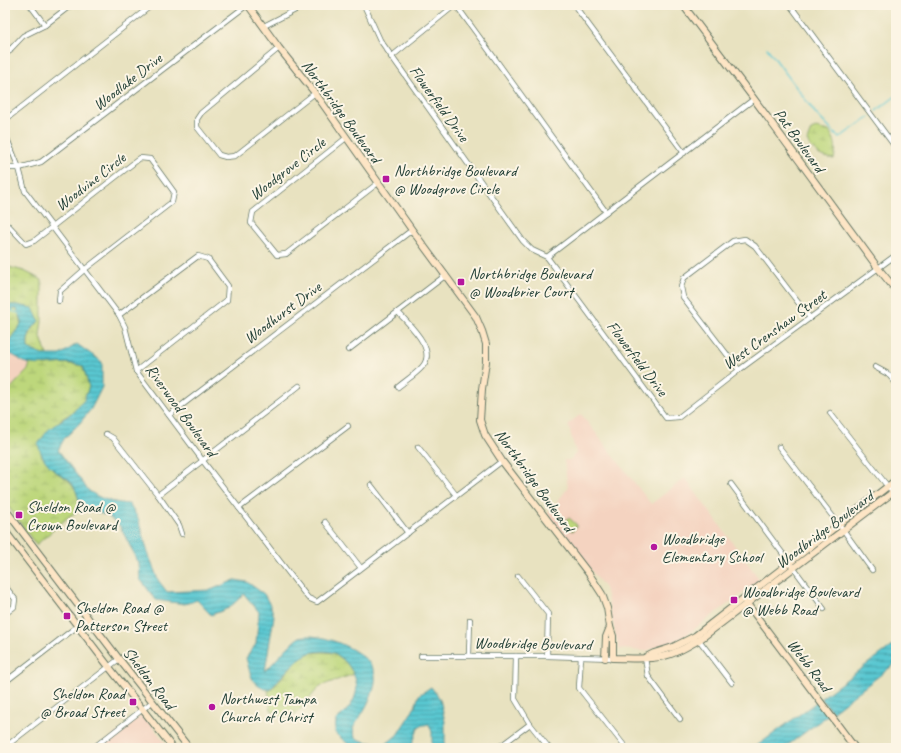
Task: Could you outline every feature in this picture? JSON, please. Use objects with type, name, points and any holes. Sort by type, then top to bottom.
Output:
[{"type":"street","points":[[30,5],[45,25]]},
{"type":"street","points":[[5,55],[24,36],[45,25],[71,5]]},
{"type":"street","points":[[5,120],[152,5]]},
{"type":"street","name":"Northbridge Boulevard","points":[[247,5],[315,94],[476,318],[482,330],[486,344],[486,362],[482,389],[480,420],[485,434],[502,461],[602,594],[607,608],[613,636],[613,658]]},
{"type":"street","name":"Woodlake Drive","points":[[5,168],[19,168],[41,162],[247,5]]},
{"type":"street","points":[[264,26],[305,5]]},
{"type":"street","name":"Flowerfield Drive","points":[[364,5],[380,40],[391,57],[523,241],[532,250],[547,257],[666,418]]},
{"type":"street","points":[[391,57],[456,5],[606,212]]},
{"type":"street","points":[[574,5],[684,153]]},
{"type":"street","name":"Pat Boulevard","points":[[683,5],[878,268],[896,290]]},
{"type":"street","points":[[790,5],[896,148]]},
{"type":"street","points":[[5,45],[10,51]]},
{"type":"street","points":[[279,48],[201,112],[197,119],[197,127],[219,155],[226,157],[235,156],[315,94]]},
{"type":"street","points":[[547,257],[754,99]]},
{"type":"street","name":"Riverwood Boulevard","points":[[5,134],[19,168],[25,191],[119,315],[125,327],[136,371],[238,508],[308,598],[317,602],[361,568]]},
{"type":"street","name":"Woodgrove Circle","points":[[346,138],[253,212],[251,223],[276,255],[286,254],[378,183]]},
{"type":"street","name":"Woodvine Circle","points":[[5,225],[9,226],[26,244],[34,241],[140,158],[150,159],[174,192],[172,202],[84,270],[60,291],[59,301]]},
{"type":"street","name":"Woodhurst Drive","points":[[169,415],[412,230]]},
{"type":"street","points":[[739,370],[683,297],[681,288],[684,278],[733,241],[745,239],[755,246],[810,318]]},
{"type":"street","name":"West Crenshaw Street","points":[[666,418],[679,417],[739,370],[896,255]]},
{"type":"street","points":[[119,315],[198,256],[208,259],[228,286],[227,300],[136,371]]},
{"type":"street","points":[[348,350],[446,275]]},
{"type":"street","points":[[398,312],[422,340],[426,351],[427,360],[422,367],[398,387]]},
{"type":"street","points":[[875,367],[888,374],[896,383]]},
{"type":"street","points":[[158,495],[299,386]]},
{"type":"street","points":[[830,413],[887,487],[895,494]]},
{"type":"street","points":[[238,508],[348,426]]},
{"type":"street","points":[[106,434],[113,438],[158,495],[179,525],[182,534]]},
{"type":"street","points":[[418,447],[456,495]]},
{"type":"street","points":[[778,447],[839,524],[872,570]]},
{"type":"street","points":[[325,522],[361,568],[502,461]]},
{"type":"street","name":"Woodbridge Boulevard","points":[[421,656],[469,655],[606,658],[663,657],[699,640],[790,562],[896,480]]},
{"type":"street","points":[[731,484],[824,609]]},
{"type":"street","points":[[371,485],[408,533]]},
{"type":"street","name":"Woodbridge Boulevard","points":[[645,658],[695,636],[794,568],[895,494]]},
{"type":"street","name":"Sheldon Road","points":[[5,509],[119,660],[189,748]]},
{"type":"street","name":"Sheldon Road","points":[[5,531],[173,748]]},
{"type":"street","points":[[518,576],[548,614],[547,656]]},
{"type":"street","points":[[5,586],[15,599],[14,607],[5,614]]},
{"type":"street","name":"Webb Road","points":[[745,601],[854,747]]},
{"type":"street","points":[[5,682],[88,618]]},
{"type":"street","points":[[469,655],[470,620]]},
{"type":"street","name":"Northbridge Boulevard","points":[[606,658],[606,637],[610,627]]},
{"type":"street","points":[[699,640],[732,683]]},
{"type":"street","points":[[516,656],[515,699],[530,724],[549,748]]},
{"type":"street","points":[[581,657],[579,688],[626,748]]},
{"type":"street","points":[[645,658],[648,676],[680,719]]},
{"type":"street","points":[[5,747],[119,660]]},
{"type":"street","points":[[93,748],[152,702]]},
{"type":"street","points":[[498,748],[530,724]]},
{"type":"shaded area","points":[[5,347],[7,353],[18,357],[22,362],[30,363],[28,370],[5,394]]},
{"type":"shaded area","name":"Woodbridge Elementary School","points":[[581,414],[651,504],[685,478],[760,580],[681,639],[645,651],[619,649],[605,588],[547,514],[568,488],[564,460],[570,460],[576,453],[568,424]]},
{"type":"shaded area","points":[[143,714],[169,748],[110,748],[105,742]]},
{"type":"green space","points":[[816,128],[829,131],[835,144],[834,159],[818,154],[812,149],[807,141],[811,130]]},
{"type":"green space","points":[[5,266],[24,271],[42,280],[42,321],[40,334],[47,355],[42,355],[28,348],[30,334],[39,321],[18,305],[5,305]]},
{"type":"green space","points":[[17,309],[21,323],[10,340],[5,338],[5,310]]},
{"type":"green space","points":[[30,363],[46,365],[64,363],[83,366],[89,387],[84,400],[73,412],[60,420],[41,455],[49,465],[67,479],[75,488],[81,507],[83,508],[68,517],[36,545],[5,502],[5,437],[7,422],[5,420],[5,394],[28,370]]},
{"type":"green space","points":[[569,518],[577,525],[573,531],[570,530],[565,524]]},
{"type":"green space","points":[[310,653],[334,653],[345,661],[354,674],[320,686],[297,713],[282,718],[271,710],[268,690],[271,690],[298,659]]},
{"type":"water","points":[[5,305],[18,305],[33,308],[39,321],[30,333],[28,348],[42,355],[60,355],[77,344],[102,362],[102,387],[91,409],[64,439],[58,450],[88,490],[107,500],[129,504],[138,518],[148,553],[158,580],[167,592],[211,590],[235,580],[247,582],[264,594],[274,616],[265,671],[293,642],[300,637],[319,637],[342,644],[363,656],[374,671],[375,678],[375,685],[369,701],[353,728],[355,738],[366,742],[386,744],[397,735],[415,707],[419,695],[431,687],[440,699],[445,722],[445,748],[432,748],[432,732],[429,724],[419,726],[412,745],[409,748],[353,748],[335,733],[336,720],[351,705],[357,688],[354,676],[348,665],[334,653],[319,651],[305,655],[288,669],[270,690],[255,683],[246,658],[256,644],[259,612],[244,594],[229,608],[211,615],[197,600],[185,604],[156,600],[140,579],[139,564],[120,526],[108,516],[81,507],[73,485],[68,479],[59,474],[48,464],[39,449],[38,444],[48,430],[73,412],[84,400],[89,387],[83,366],[68,363],[38,365],[30,364],[23,362],[17,357],[7,353],[5,346],[22,321],[17,309],[5,310]]},
{"type":"water","points":[[896,643],[896,663],[832,712],[821,698]]},
{"type":"water","points":[[818,701],[828,715],[784,748],[754,748]]},
{"type":"waterway","points":[[767,48],[816,114],[839,138],[869,117]]},
{"type":"waterway","points":[[876,111],[896,96]]},
{"type":"waterway","points":[[5,312],[12,311],[19,313]]},
{"type":"place","name":"Northbridge Boulevard @ Woodgrove Circle","points":[[386,179]]},
{"type":"place","name":"Northbridge Boulevard @ Woodbrier Court","points":[[461,282]]},
{"type":"place","name":"Sheldon Road @ Crown Boulevard","points":[[19,515]]},
{"type":"place","name":"Woodbridge Elementary School","points":[[654,547]]},
{"type":"place","name":"Woodbridge Boulevard @ Webb Road","points":[[734,600]]},
{"type":"place","name":"Sheldon Road @ Patterson Street","points":[[67,616]]},
{"type":"place","name":"Sheldon Road @ Broad Street","points":[[133,702]]},
{"type":"place","name":"Northwest Tampa Church of Christ","points":[[212,707]]}]
